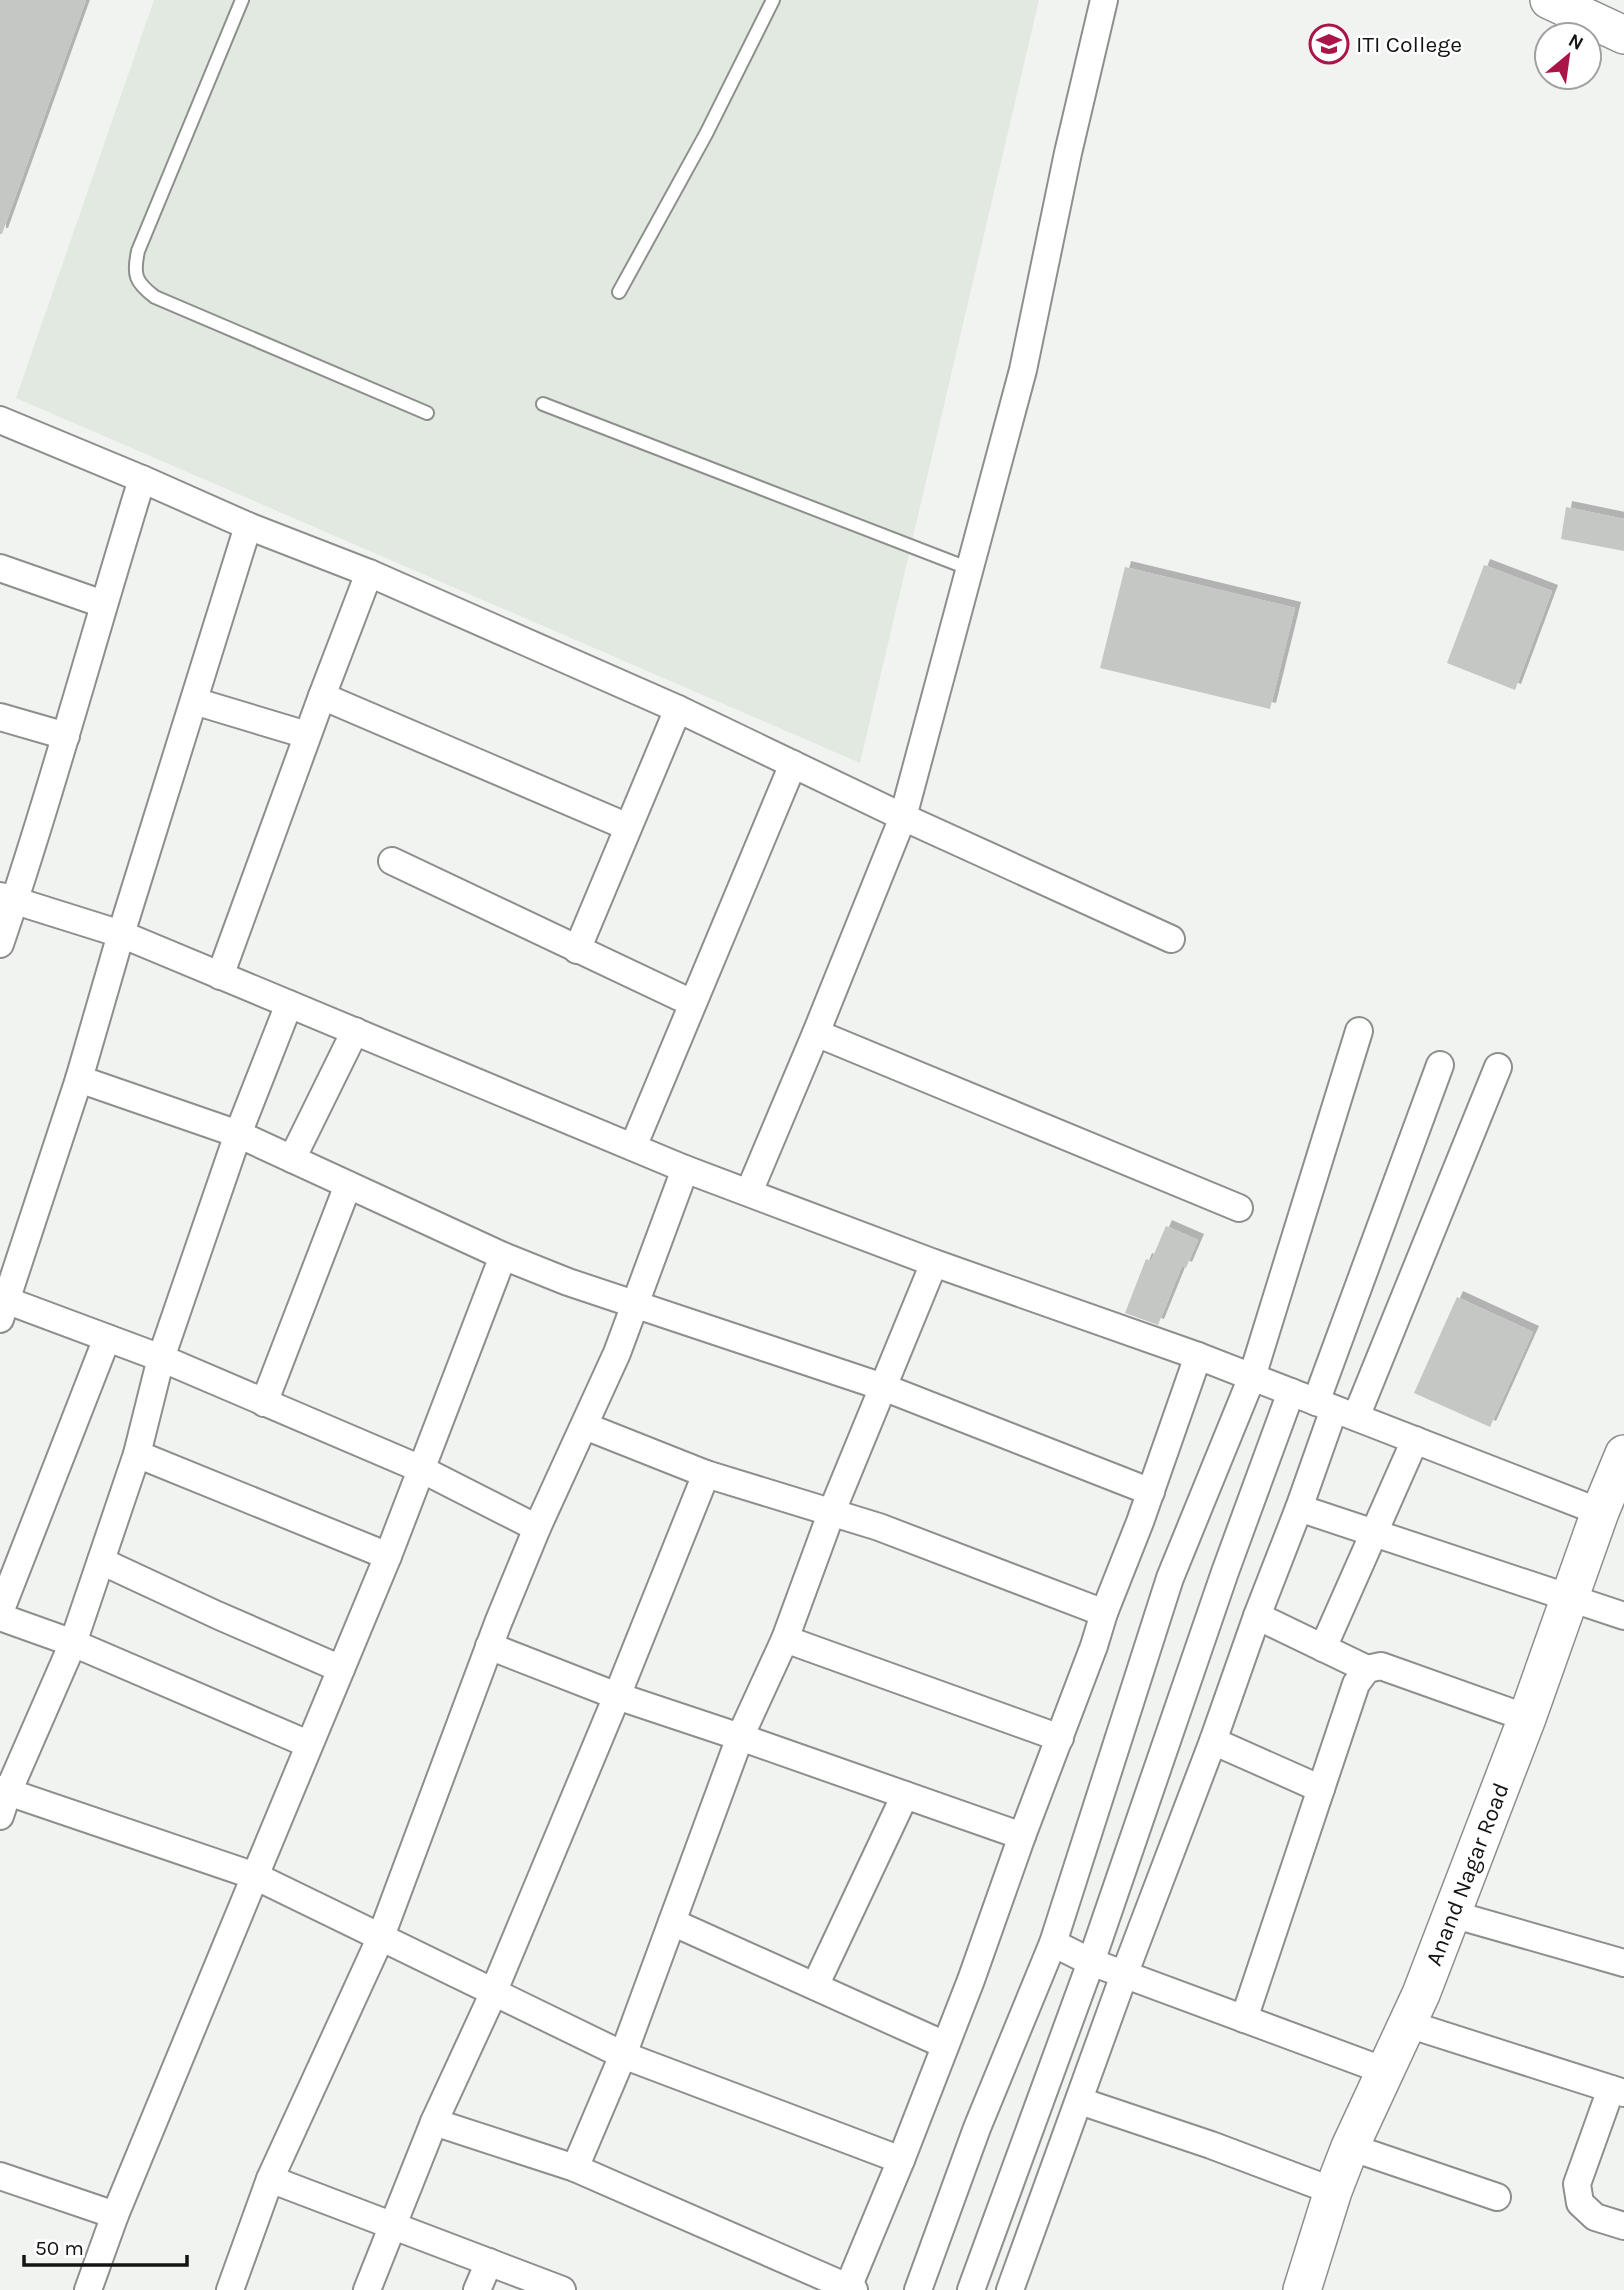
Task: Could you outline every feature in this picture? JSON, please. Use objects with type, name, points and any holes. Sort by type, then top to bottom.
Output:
[{"type":"street","points":[[749,1192],[903,817],[1023,370],[1068,153],[1104,0]]},
{"type":"street","points":[[1549,0],[1624,35]]},
{"type":"street","points":[[0,420],[248,526],[369,573],[678,709],[903,817],[1171,939]]},
{"type":"street","points":[[0,944],[7,898],[66,736],[142,479]]},
{"type":"street","points":[[248,526],[121,934],[79,1079],[2,1306],[162,1358],[421,1469],[537,1528]]},
{"type":"street","points":[[0,568],[103,604]]},
{"type":"street","points":[[220,976],[369,573]]},
{"type":"street","points":[[322,696],[628,827]]},
{"type":"street","points":[[194,701],[307,735]]},
{"type":"street","points":[[577,950],[678,709]]},
{"type":"street","points":[[0,717],[66,736]]},
{"type":"street","points":[[633,1147],[793,764]]},
{"type":"street","points":[[392,861],[692,1003]]},
{"type":"street","points":[[7,898],[121,934],[685,1169],[934,1263],[1198,1356],[1600,1512]]},
{"type":"street","points":[[289,1004],[238,1133],[162,1358],[137,1454],[73,1643],[3,1799],[255,1876],[623,2055],[901,2160]]},
{"type":"street","points":[[292,1159],[355,1031]]},
{"type":"street","points":[[918,2290],[977,2128],[1053,1943],[1170,1578],[1252,1377],[1359,1031]]},
{"type":"street","points":[[816,1033],[1239,1208]]},
{"type":"street","points":[[1010,2290],[1335,1409],[1440,1065]]},
{"type":"street","points":[[1335,1409],[1498,1067]]},
{"type":"street","points":[[79,1079],[238,1133],[503,1256],[568,1282],[883,1387],[1151,1492]]},
{"type":"street","points":[[230,2290],[270,2179],[380,1939],[489,1647],[537,1528],[585,1426],[635,1305],[685,1169]]},
{"type":"street","points":[[264,1403],[348,1185]]},
{"type":"street","points":[[88,2290],[115,2215],[388,1556],[503,1256]]},
{"type":"street","points":[[575,2168],[623,2055],[740,1737],[785,1639],[832,1511],[934,1263]]},
{"type":"street","points":[[0,1612],[107,1338]]},
{"type":"street","points":[[434,2122],[575,2168],[850,2289],[1060,1738],[1198,1356]]},
{"type":"street","points":[[971,2290],[1091,1962],[1225,1572],[1291,1392]]},
{"type":"street","points":[[585,1426],[706,1474],[832,1511],[1104,1613]]},
{"type":"street","points":[[1323,1648],[1415,1440]]},
{"type":"street","points":[[137,1454],[388,1556]]},
{"type":"street","name":"Anand Nagar Road","points":[[1302,2290],[1333,2191],[1350,2147],[1408,2024],[1452,1914],[1527,1718],[1600,1512],[1624,1454]]},
{"type":"street","points":[[367,2290],[434,2122],[493,1993],[617,1696],[706,1474]]},
{"type":"street","points":[[1299,1508],[1624,1616]]},
{"type":"street","points":[[101,1561],[341,1669]]},
{"type":"street","points":[[1257,1615],[1367,1670]]},
{"type":"street","points":[[0,1617],[73,1643],[308,1744]]},
{"type":"street","points":[[785,1639],[1060,1738]]},
{"type":"street","points":[[489,1647],[617,1696],[1022,1836]]},
{"type":"street","points":[[1244,2019],[1356,1684],[1367,1670],[1381,1666],[1404,1672],[1527,1718]]},
{"type":"street","points":[[1213,1741],[1321,1789]]},
{"type":"street","points":[[815,1986],[905,1795]]},
{"type":"street","points":[[1452,1914],[1623,1958]]},
{"type":"street","points":[[672,1922],[945,2045]]},
{"type":"street","points":[[1053,1943],[1124,1975],[1385,2071]]},
{"type":"street","points":[[1408,2024],[1618,2091],[1577,2184],[1580,2203],[1595,2217],[1624,2226]]},
{"type":"street","points":[[1080,2101],[1211,2145],[1333,2191]]},
{"type":"street","points":[[1350,2147],[1497,2197]]},
{"type":"street","points":[[0,2176],[115,2215]]},
{"type":"street","points":[[270,2179],[562,2290]]},
{"type":"street","points":[[477,2290],[489,2262]]},
{"type":"lane","points":[[242,0],[138,251],[134,269],[141,286],[155,297],[426,413]]},
{"type":"lane","points":[[619,292],[706,134],[773,0]]},
{"type":"lane","points":[[543,404],[970,569]]},
{"type":"shaded area","points":[[154,0],[1039,0],[860,763],[16,398]]},
{"type":"building","points":[[0,0],[86,0],[2,234],[0,234]]},
{"type":"building","points":[[1566,507],[1624,519],[1624,551],[1561,539]]},
{"type":"building","points":[[1484,565],[1552,591],[1515,690],[1447,663]]},
{"type":"building","points":[[1125,567],[1295,608],[1270,709],[1100,668]]},
{"type":"building","points":[[1166,1226],[1198,1240],[1186,1268],[1182,1266],[1158,1325],[1125,1313],[1146,1259],[1151,1261]]},
{"type":"building","points":[[1457,1297],[1533,1332],[1490,1427],[1414,1393]]},
{"type":"place","name":"ITI College","points":[[1329,44]]}]
